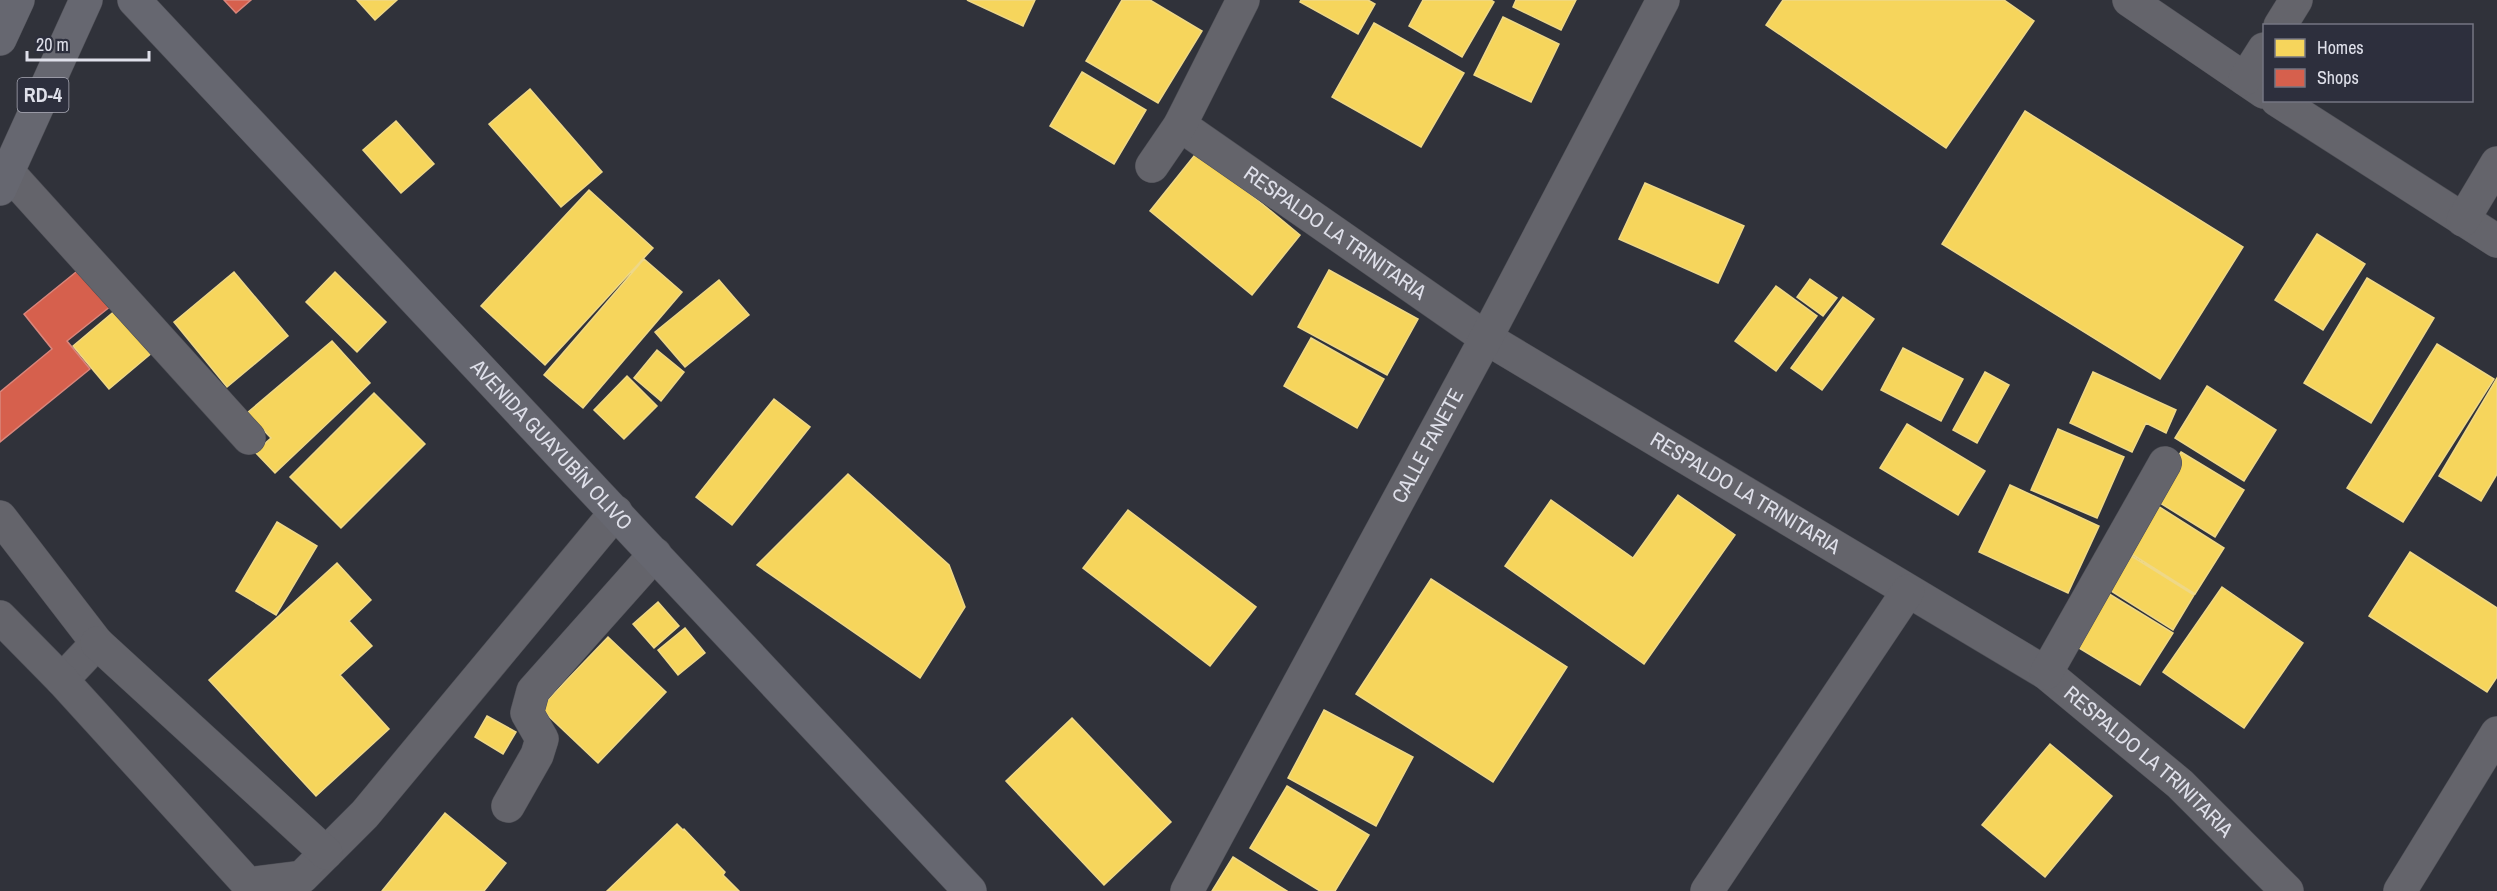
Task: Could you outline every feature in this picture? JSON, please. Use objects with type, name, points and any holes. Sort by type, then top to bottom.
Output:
[{"type":"main road","points":[[0,39],[18,0]]},
{"type":"main road","name":"RD-4","points":[[4,180],[86,0]]},
{"type":"main road","name":"AVENIDA GUAYUBÍN OLIVO","points":[[134,0],[970,891]]},
{"type":"street","points":[[1152,166],[1180,125],[1244,0]]},
{"type":"street","name":"CALLE FANETE","points":[[1187,891],[1486,338],[1663,0]]},
{"type":"street","points":[[2281,24],[2296,0]]},
{"type":"street","points":[[2140,3],[2255,86],[2263,56]]},
{"type":"street","points":[[2280,102],[2497,241]]},
{"type":"street","name":"RESPALDO LA TRINITARIA","points":[[1180,125],[1486,338],[2046,674],[2180,784],[2288,891]]},
{"type":"street","points":[[2463,220],[2497,163]]},
{"type":"street","points":[[4,180],[249,438]]},
{"type":"street","points":[[2046,674],[2165,463]]},
{"type":"street","points":[[0,617],[62,680],[248,884],[302,877],[365,814],[616,512]]},
{"type":"street","points":[[0,518],[97,643],[326,853]]},
{"type":"street","points":[[508,806],[537,755],[542,739],[527,713],[533,691],[655,554]]},
{"type":"street","points":[[1707,891],[1908,591]]},
{"type":"street","points":[[62,680],[97,643]]},
{"type":"street","points":[[2400,891],[2497,733]]},
{"type":"building: Homes","points":[[357,0],[397,0],[375,20]]},
{"type":"building: Homes","points":[[967,0],[1035,0],[1023,26]]},
{"type":"building: Homes","points":[[1122,0],[1150,0],[1202,31],[1158,103],[1086,61]]},
{"type":"building: Homes","points":[[1301,0],[1368,0],[1375,4],[1358,34],[1300,2]]},
{"type":"building: Homes","points":[[1423,0],[1491,0],[1494,2],[1462,57],[1409,26]]},
{"type":"building: Homes","points":[[1516,0],[1576,0],[1561,30],[1513,7]]},
{"type":"building: Homes","points":[[1783,0],[2004,0],[2034,21],[1946,148],[1766,25]]},
{"type":"building: Homes","points":[[1503,17],[1559,44],[1531,102],[1474,75]]},
{"type":"building: Homes","points":[[1374,23],[1464,73],[1421,147],[1332,97]]},
{"type":"building: Homes","points":[[1082,72],[1146,110],[1114,164],[1050,126]]},
{"type":"building: Homes","points":[[530,89],[602,172],[561,207],[489,124]]},
{"type":"building: Homes","points":[[2025,111],[2243,247],[2160,379],[1942,244]]},
{"type":"building: Homes","points":[[396,121],[434,164],[401,193],[363,150]]},
{"type":"building: Homes","points":[[1198,151],[1300,235],[1252,295],[1150,211]]},
{"type":"building: Homes","points":[[1645,183],[1744,226],[1718,283],[1619,239]]},
{"type":"building: Homes","points":[[589,190],[653,248],[545,365],[481,306]]},
{"type":"building: Homes","points":[[2317,234],[2365,264],[2323,330],[2275,300]]},
{"type":"building: Homes","points":[[644,259],[682,292],[583,408],[544,375]]},
{"type":"building: Homes","points":[[1329,270],[1418,319],[1387,375],[1298,327]]},
{"type":"building: Homes","points":[[234,272],[288,336],[227,387],[174,322]]},
{"type":"building: Homes","points":[[335,272],[386,322],[357,352],[306,302]]},
{"type":"building: Homes","points":[[2367,278],[2434,318],[2371,423],[2304,383]]},
{"type":"building: Homes","points":[[1810,279],[1837,298],[1823,316],[1797,297]]},
{"type":"building: Homes","points":[[719,280],[749,315],[685,367],[655,332]]},
{"type":"building: Homes","points":[[1776,286],[1817,316],[1776,371],[1735,341]]},
{"type":"building: Homes","points":[[1843,297],[1874,319],[1822,390],[1791,368]]},
{"type":"building: Homes","points":[[117,309],[153,352],[109,389],[73,346]]},
{"type":"building: Homes","points":[[1311,338],[1384,379],[1357,428],[1284,386]]},
{"type":"building: Homes","points":[[332,341],[370,383],[275,473],[255,452],[271,438],[247,413]]},
{"type":"building: Homes","points":[[2437,344],[2494,379],[2403,522],[2347,488]]},
{"type":"building: Homes","points":[[1903,348],[1963,379],[1941,421],[1881,390]]},
{"type":"building: Homes","points":[[657,350],[684,372],[661,401],[634,378]]},
{"type":"building: Homes","points":[[1985,372],[2009,385],[1977,443],[1953,430]]},
{"type":"building: Homes","points":[[2093,372],[2176,410],[2166,433],[2146,423],[2132,452],[2070,423]]},
{"type":"building: Homes","points":[[627,376],[657,406],[624,439],[594,410]]},
{"type":"building: Homes","points":[[2497,378],[2497,474],[2481,501],[2439,476]]},
{"type":"building: Homes","points":[[2207,386],[2276,430],[2244,481],[2175,438]]},
{"type":"building: Homes","points":[[374,393],[425,444],[341,528],[290,477]]},
{"type":"building: Homes","points":[[774,399],[810,427],[732,525],[696,497]]},
{"type":"building: Homes","points":[[1907,424],[1985,471],[1958,515],[1880,468]]},
{"type":"building: Homes","points":[[2058,429],[2124,457],[2097,518],[2031,490]]},
{"type":"building: Homes","points":[[2181,452],[2244,490],[2215,537],[2152,498]]},
{"type":"building: Homes","points":[[848,474],[949,565],[965,607],[920,678],[757,565]]},
{"type":"building: Homes","points":[[2010,485],[2099,526],[2068,593],[1979,552]]},
{"type":"building: Homes","points":[[1678,495],[1735,535],[1644,664],[1505,566],[1551,500],[1633,558]]},
{"type":"building: Homes","points":[[2150,501],[2224,548],[2195,594],[2122,548]]},
{"type":"building: Homes","points":[[1128,510],[1256,607],[1210,666],[1083,568]]},
{"type":"building: Homes","points":[[277,522],[317,546],[276,615],[236,591]]},
{"type":"building: Homes","points":[[2410,552],[2497,608],[2497,677],[2487,692],[2369,616]]},
{"type":"building: Homes","points":[[2130,555],[2194,595],[2173,630],[2108,589]]},
{"type":"building: Homes","points":[[337,563],[371,600],[349,621],[372,646],[340,675],[389,729],[316,796],[209,680]]},
{"type":"building: Homes","points":[[1431,579],[1567,667],[1493,782],[1356,694]]},
{"type":"building: Homes","points":[[2222,587],[2303,643],[2244,728],[2163,672]]},
{"type":"building: Homes","points":[[2106,592],[2173,633],[2140,685],[2074,645]]},
{"type":"building: Homes","points":[[658,602],[679,626],[654,648],[633,624]]},
{"type":"building: Homes","points":[[685,628],[705,653],[678,675],[658,650]]},
{"type":"building: Homes","points":[[608,637],[666,692],[598,763],[540,708]]},
{"type":"building: Homes","points":[[1324,710],[1413,757],[1376,826],[1288,778]]},
{"type":"building: Homes","points":[[487,716],[516,732],[503,754],[475,737]]},
{"type":"building: Homes","points":[[1072,718],[1171,822],[1104,885],[1006,781]]},
{"type":"building: Homes","points":[[2050,744],[2112,796],[2045,877],[1982,825]]},
{"type":"building: Homes","points":[[1287,786],[1369,835],[1335,891],[1320,891],[1250,848]]},
{"type":"building: Homes","points":[[445,813],[506,863],[484,891],[382,891]]},
{"type":"building: Homes","points":[[677,824],[725,872],[723,875],[739,891],[607,891]]},
{"type":"building: Homes","points":[[1233,857],[1287,891],[1212,891]]},
{"type":"building: Shops","points":[[224,0],[251,0],[236,13]]},
{"type":"building: Shops","points":[[81,268],[111,306],[67,341],[90,369],[0,442],[0,392],[52,349],[24,314]]}]
